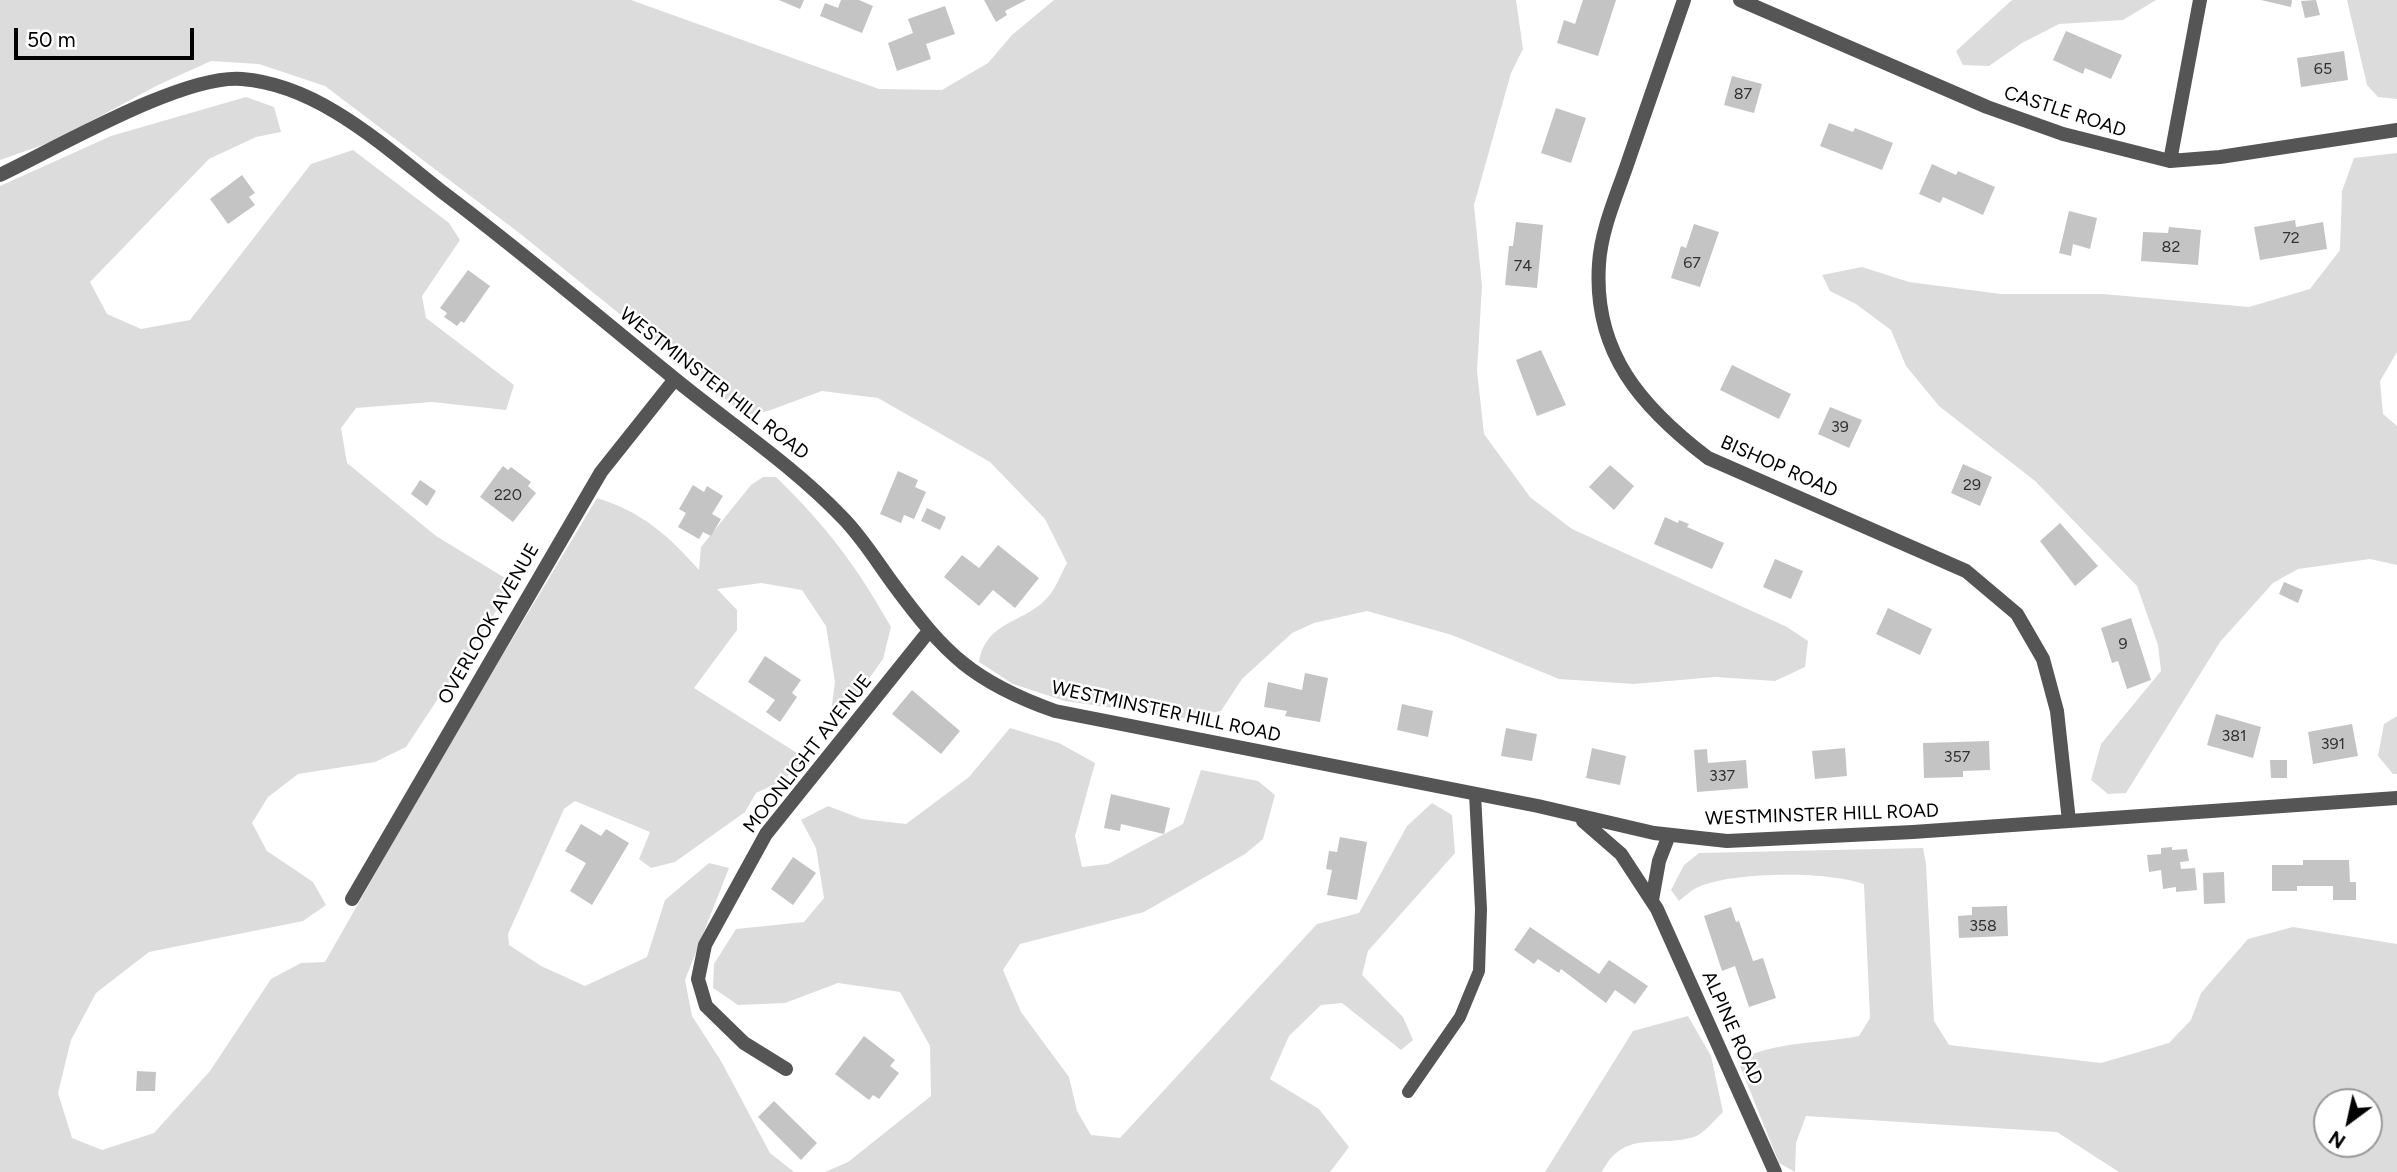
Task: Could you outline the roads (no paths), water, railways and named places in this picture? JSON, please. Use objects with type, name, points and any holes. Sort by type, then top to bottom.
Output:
[{"type":"street","name":"BISHOP ROAD","points":[[1684,0],[1612,212],[1599,262],[1600,319],[1613,354],[1638,395],[1674,432],[1708,458],[1966,571],[2017,614],[2043,659],[2057,711],[2069,821]]},
{"type":"street","name":"CASTLE ROAD","points":[[1740,0],[1987,107],[2076,138],[2170,161],[2220,158],[2397,130]]},
{"type":"street","points":[[2170,161],[2200,0]]},
{"type":"street","name":"WESTMINSTER HILL ROAD","points":[[0,175],[183,89],[222,79],[262,82],[323,106],[361,129],[495,232],[675,379],[786,464],[858,534],[929,631],[977,676],[999,690],[1055,711],[1669,835],[1727,841],[2397,798]]},
{"type":"street","name":"OVERLOOK AVENUE","points":[[352,899],[601,472],[675,379]]},
{"type":"street","name":"MOONLIGHT AVENUE","points":[[786,1069],[744,1043],[706,1006],[698,979],[705,945],[766,834],[929,631]]},
{"type":"street","name":"ALPINE ROAD","points":[[1575,815],[1620,854],[1652,900],[1775,1172]]},
{"type":"street","points":[[1652,900],[1659,861],[1669,835]]},
{"type":"lane","points":[[1408,1092],[1460,1017],[1479,971],[1481,909],[1475,794]]}]
